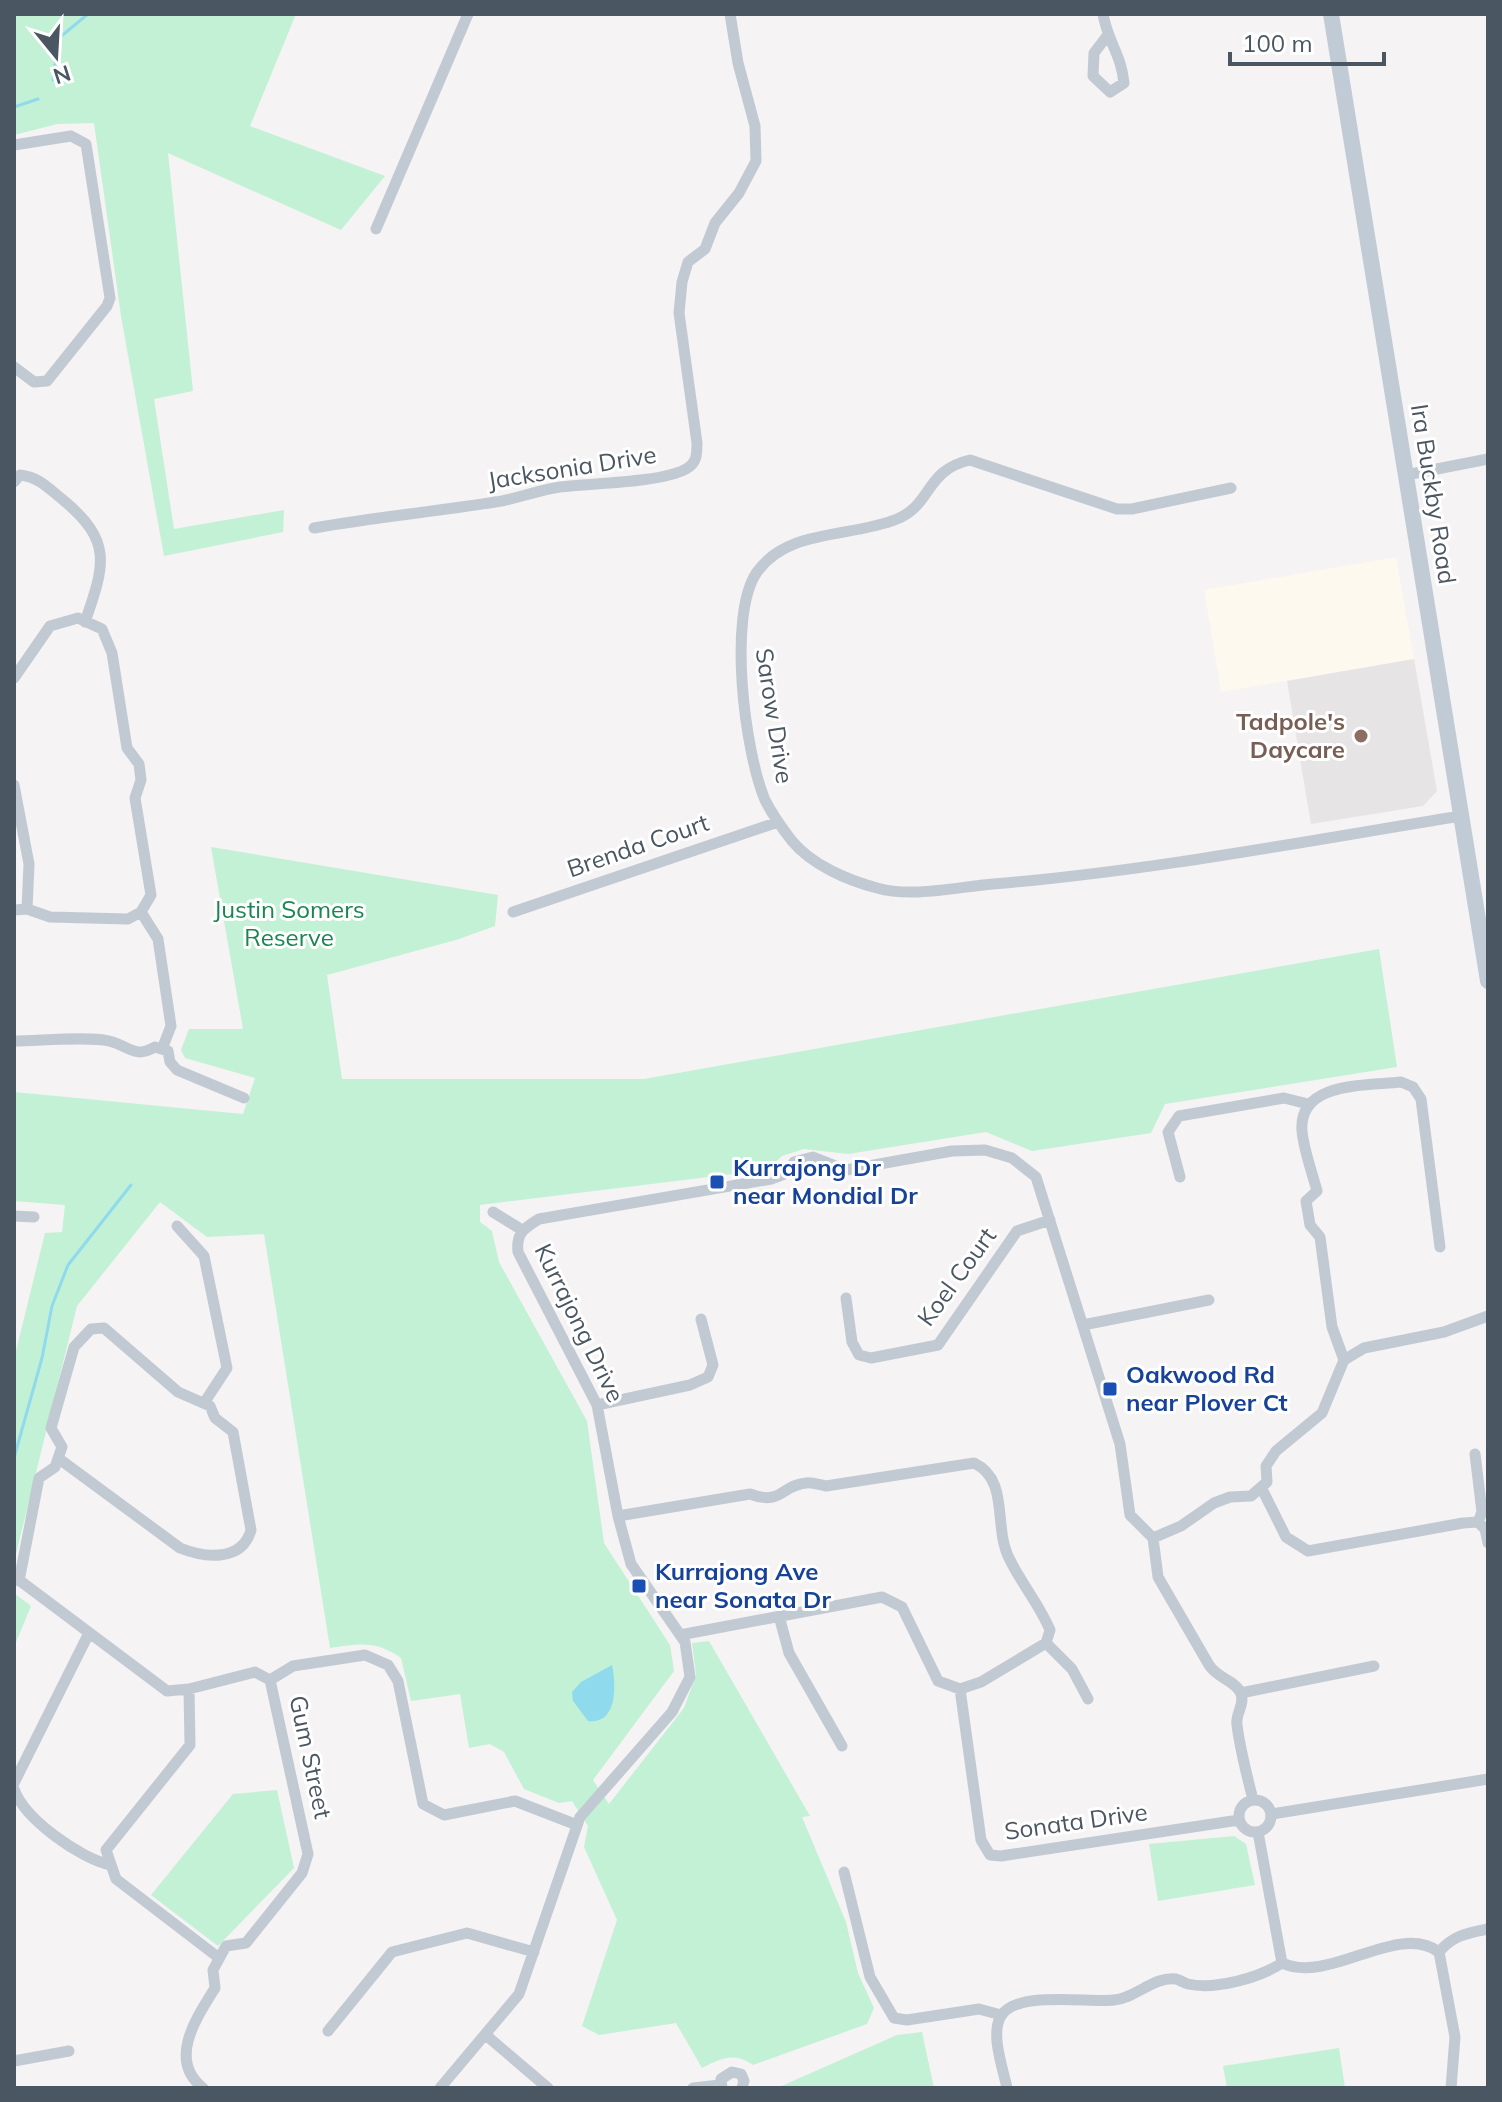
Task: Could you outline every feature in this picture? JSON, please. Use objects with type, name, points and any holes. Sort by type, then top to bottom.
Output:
[{"type":"street","points":[[376,229],[468,14]]},
{"type":"street","name":"Jacksonia Drive","points":[[314,528],[386,514],[499,502],[563,486],[589,487],[663,476],[690,467],[697,457],[697,443],[679,313],[682,282],[688,262],[705,249],[715,223],[739,193],[756,161],[755,126],[738,63],[730,14]]},
{"type":"street","points":[[1103,14],[1107,36]]},
{"type":"street","name":"Ira Buckby Road","points":[[1331,14],[1488,981]]},
{"type":"street","points":[[14,145],[71,136],[86,144],[110,288],[107,306],[47,381],[34,382],[14,367]]},
{"type":"street","points":[[1406,475],[1488,459]]},
{"type":"street","name":"Sarow Drive","points":[[1231,488],[1117,509],[970,460],[950,464],[933,481],[921,501],[899,519],[789,545],[767,559],[745,592],[738,647],[756,768],[765,798],[778,822],[794,844],[820,864],[880,889],[914,891],[1084,876],[1461,816]]},
{"type":"street","points":[[14,482],[20,475],[35,477],[86,519],[102,549],[97,587],[85,622]]},
{"type":"street","points":[[14,678],[50,626],[78,618],[102,629],[112,653],[127,748],[139,764],[141,780],[135,798],[151,895],[141,912],[128,919],[50,917],[20,910],[29,864],[14,785]]},
{"type":"street","name":"Brenda Court","points":[[513,912],[778,822]]},
{"type":"street","points":[[141,912],[158,939],[171,1026],[162,1049]]},
{"type":"street","points":[[14,1041],[110,1041],[130,1053],[143,1054],[155,1047],[168,1051],[170,1062],[177,1070],[244,1098]]},
{"type":"street","points":[[1344,1360],[1332,1327],[1320,1237],[1310,1225],[1306,1201],[1317,1191],[1302,1130],[1308,1104],[1321,1092],[1401,1082],[1413,1087],[1421,1099],[1440,1247]]},
{"type":"street","points":[[1180,1177],[1168,1132],[1179,1116],[1284,1098],[1308,1104]]},
{"type":"street","name":"Kurrajong Drive","points":[[440,2088],[487,2036],[519,1994],[580,1817],[672,1712],[690,1677],[685,1642],[631,1564],[618,1516],[597,1405],[518,1252],[517,1239],[522,1230],[539,1219],[771,1179],[787,1173],[794,1162],[813,1157],[846,1170],[952,1151],[985,1150],[1012,1158],[1036,1177],[1050,1220]]},
{"type":"street","points":[[493,1212],[522,1230]]},
{"type":"street","points":[[14,1216],[34,1217]]},
{"type":"street","points":[[1050,1220],[1120,1444],[1130,1515],[1153,1538],[1158,1577],[1216,1676],[1233,1683],[1241,1693],[1242,1706],[1236,1720],[1253,1800]]},
{"type":"street","name":"Koel Court","points":[[846,1298],[852,1342],[859,1355],[871,1358],[938,1345],[1017,1231],[1050,1220]]},
{"type":"street","points":[[177,1226],[204,1256],[227,1368],[204,1403]]},
{"type":"street","points":[[1083,1325],[1209,1300]]},
{"type":"street","points":[[1153,1538],[1181,1526],[1214,1503],[1230,1497],[1251,1496],[1267,1482],[1266,1466],[1276,1451],[1322,1413],[1344,1360],[1364,1348],[1444,1332],[1488,1316]]},
{"type":"street","points":[[597,1405],[690,1385],[708,1377],[713,1365],[701,1319]]},
{"type":"street","points":[[17,1578],[39,1478],[55,1467],[58,1458],[62,1447],[51,1428],[74,1347],[91,1329],[104,1328],[178,1392],[204,1403],[233,1432],[251,1530],[248,1543],[238,1551],[202,1557],[180,1548],[58,1458]]},
{"type":"street","points":[[1475,1454],[1482,1512],[1478,1522]]},
{"type":"street","points":[[618,1516],[750,1494],[765,1500],[782,1496],[806,1483],[826,1486],[974,1463],[986,1468],[996,1481],[1001,1531],[1008,1557],[1050,1630],[1046,1643],[981,1682],[960,1689],[938,1681],[902,1607],[882,1597],[680,1635]]},
{"type":"street","points":[[1261,1487],[1286,1537],[1308,1551],[1478,1522]]},
{"type":"street","points":[[1478,1522],[1485,1529],[1488,1543]]},
{"type":"street","name":"Gum Street","points":[[17,1578],[167,1691],[189,1689],[255,1672],[270,1680],[308,1854],[302,1873],[246,1943],[226,1946],[219,1958]]},
{"type":"street","points":[[779,1616],[789,1653],[842,1746]]},
{"type":"street","points":[[14,1783],[89,1633]]},
{"type":"street","points":[[1046,1643],[1072,1669],[1088,1699]]},
{"type":"street","points":[[270,1680],[293,1666],[365,1655],[388,1665],[398,1681],[423,1804],[444,1815],[515,1801],[577,1825]]},
{"type":"street","points":[[1241,1693],[1374,1666]]},
{"type":"street","points":[[189,1689],[190,1745],[106,1850],[116,1879],[219,1958],[213,1970],[215,1988],[196,2018],[185,2049],[188,2068],[203,2088]]},
{"type":"street","name":"Sonata Drive","points":[[960,1689],[981,1840],[990,1855],[1001,1856],[1239,1820]]},
{"type":"street","points":[[1272,1814],[1488,1779]]},
{"type":"street","points":[[14,1789],[19,1806],[90,1861],[111,1865]]},
{"type":"street","points":[[1253,1800],[1265,1803],[1272,1814],[1268,1827],[1258,1832],[1244,1828],[1239,1820],[1242,1806],[1253,1800]]},
{"type":"street","points":[[1258,1832],[1282,1963]]},
{"type":"street","points":[[844,1872],[870,1977],[894,2018],[907,2020],[979,2009],[1001,2015]]},
{"type":"street","points":[[1451,2088],[1455,2037],[1439,1952],[1448,1941],[1461,1934],[1488,1929]]},
{"type":"street","points":[[328,2031],[392,1952],[467,1933],[534,1952]]},
{"type":"street","points":[[1282,1963],[1294,1969],[1345,1962],[1376,1949],[1418,1943],[1439,1952]]},
{"type":"street","points":[[1007,2088],[997,2033],[1001,2015],[1012,2007],[1037,2001],[1111,2001],[1137,1995],[1154,1983],[1176,1979],[1189,1984],[1224,1982],[1267,1972],[1282,1963]]},
{"type":"street","points":[[487,2036],[548,2088]]},
{"type":"street","points":[[14,2061],[69,2051]]},
{"type":"street","points":[[693,2088],[721,2086],[721,2079],[732,2072],[741,2074],[744,2081],[742,2088]]},
{"type":"shaded area","points":[[1396,557],[1414,659],[1221,692],[1204,590]]},
{"type":"shaded area","name":"Tadpole's Daycare","points":[[1414,659],[1437,791],[1423,806],[1311,824],[1287,681]]},
{"type":"green space","points":[[14,14],[296,14],[250,126],[385,176],[341,230],[168,153],[193,391],[154,399],[174,529],[284,510],[283,532],[164,556],[121,316],[94,123],[57,124],[14,135]]},
{"type":"green space","name":"Justin Somers Reserve","points":[[211,847],[498,895],[495,926],[456,940],[327,975],[342,1079],[644,1079],[1379,949],[1397,1067],[1165,1104],[1151,1133],[1032,1151],[986,1132],[848,1154],[804,1149],[782,1156],[767,1170],[480,1205],[480,1222],[492,1231],[499,1262],[587,1421],[604,1543],[670,1645],[674,1671],[593,1780],[609,1804],[684,1708],[696,1675],[692,1643],[709,1641],[810,1816],[802,1817],[846,1922],[858,1973],[874,2008],[867,2024],[753,2065],[728,2058],[702,2068],[676,2023],[599,2035],[582,2026],[617,1920],[584,1847],[588,1826],[572,1801],[559,1803],[524,1789],[504,1752],[490,1744],[469,1748],[460,1694],[411,1701],[401,1658],[392,1652],[375,1646],[330,1648],[264,1234],[207,1237],[160,1202],[77,1306],[14,1562],[14,1359],[45,1233],[62,1232],[65,1205],[14,1201],[14,1092],[243,1114],[255,1078],[185,1058],[181,1050],[189,1029],[243,1029]]},
{"type":"green space","points":[[14,1593],[31,1606],[14,1647]]},
{"type":"green space","points":[[277,1790],[294,1868],[218,1946],[151,1895],[233,1794]]},
{"type":"green space","points":[[1234,1836],[1246,1844],[1255,1885],[1158,1901],[1149,1844]]},
{"type":"green space","points":[[922,2032],[934,2088],[777,2088],[897,2035]]},
{"type":"green space","points":[[1339,2048],[1345,2088],[1227,2088],[1223,2066]]},
{"type":"water","points":[[612,1665],[614,1692],[610,1710],[598,1721],[588,1721],[573,1701],[572,1692],[581,1682]]},
{"type":"waterway","points":[[53,80],[59,38],[88,14]]},
{"type":"waterway","points":[[14,107],[38,99]]},
{"type":"waterway","points":[[14,1458],[42,1358],[52,1306],[68,1265],[131,1185]]},
{"type":"place","name":"Tadpole's Daycare","points":[[1361,736]]},
{"type":"place","name":"Kurrajong Dr near Mondial Dr","points":[[717,1182]]},
{"type":"place","name":"Oakwood Rd near Plover Ct","points":[[1110,1389]]},
{"type":"place","name":"Kurrajong Ave near Sonata Dr","points":[[639,1586]]}]
